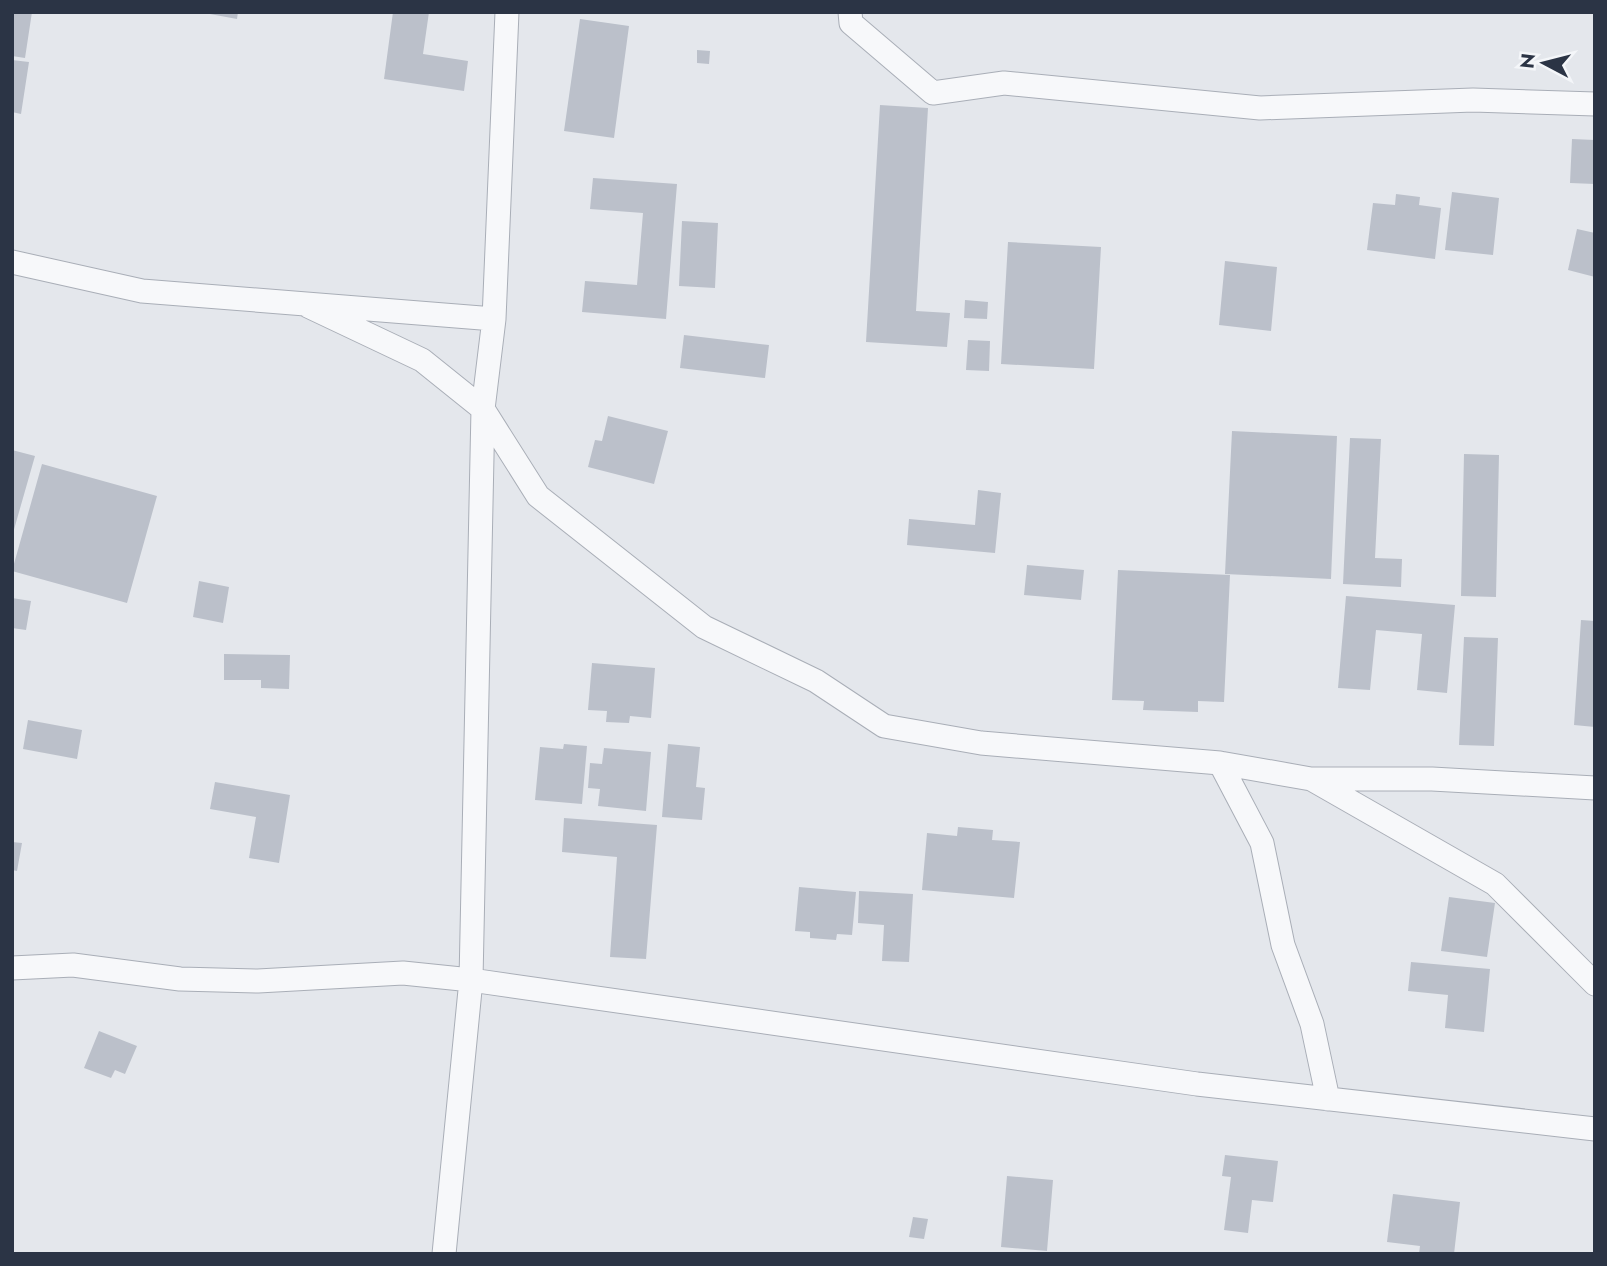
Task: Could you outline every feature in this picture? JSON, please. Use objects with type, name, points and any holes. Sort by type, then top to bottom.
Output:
[{"type":"street","points":[[444,1254],[471,980],[483,409],[494,319],[507,12]]},
{"type":"street","points":[[850,12],[851,23],[933,93],[1004,83],[1261,108],[1473,100],[1595,104]]},
{"type":"street","points":[[12,262],[142,291],[494,319]]},
{"type":"street","points":[[308,306],[422,360],[483,409],[538,496],[704,627],[816,681],[884,726],[981,743],[1220,763],[1311,779],[1432,779],[1595,788]]},
{"type":"street","points":[[1220,763],[1262,843],[1283,945],[1312,1024],[1328,1099]]},
{"type":"street","points":[[1311,779],[1495,884],[1595,984]]},
{"type":"street","points":[[12,968],[73,965],[180,979],[258,981],[403,973],[471,980],[1197,1084],[1595,1129]]},
{"type":"building","points":[[12,12],[32,12],[25,58],[12,56]]},
{"type":"building","points":[[199,12],[238,12],[237,19]]},
{"type":"building","points":[[393,12],[429,12],[423,54],[468,61],[464,91],[384,79]]},
{"type":"building","points":[[580,19],[629,26],[614,138],[564,131]]},
{"type":"building","points":[[697,50],[710,51],[709,64],[697,63]]},
{"type":"building","points":[[12,60],[29,62],[21,114],[12,112]]},
{"type":"building","points":[[880,105],[928,108],[916,311],[950,313],[947,347],[866,342]]},
{"type":"building","points":[[1572,139],[1595,140],[1595,184],[1570,183]]},
{"type":"building","points":[[593,178],[677,184],[666,319],[582,312],[585,281],[637,285],[643,213],[590,209]]},
{"type":"building","points":[[1452,192],[1499,198],[1493,255],[1445,250]]},
{"type":"building","points":[[1396,194],[1420,197],[1419,205],[1441,208],[1435,259],[1367,250],[1373,203],[1395,205]]},
{"type":"building","points":[[682,221],[718,223],[715,288],[679,286]]},
{"type":"building","points":[[1577,229],[1595,233],[1595,277],[1568,270]]},
{"type":"building","points":[[1008,242],[1101,247],[1094,369],[1001,364]]},
{"type":"building","points":[[1225,261],[1277,267],[1271,331],[1219,325]]},
{"type":"building","points":[[965,300],[988,302],[987,319],[964,318]]},
{"type":"building","points":[[684,335],[769,345],[765,378],[680,368]]},
{"type":"building","points":[[968,340],[990,341],[989,371],[966,370]]},
{"type":"building","points":[[608,416],[668,431],[654,484],[588,467],[595,440],[602,441]]},
{"type":"building","points":[[1232,431],[1337,436],[1331,579],[1225,574]]},
{"type":"building","points":[[1350,438],[1381,439],[1375,558],[1402,559],[1401,587],[1343,584]]},
{"type":"building","points":[[12,450],[35,456],[13,533],[12,533]]},
{"type":"building","points":[[1464,454],[1499,455],[1496,597],[1461,596]]},
{"type":"building","points":[[42,464],[157,496],[127,603],[12,571]]},
{"type":"building","points":[[978,490],[1001,493],[995,553],[907,545],[909,519],[975,525]]},
{"type":"building","points":[[1027,565],[1084,570],[1081,600],[1024,595]]},
{"type":"building","points":[[1118,570],[1230,575],[1224,702],[1198,701],[1198,712],[1143,710],[1144,701],[1112,700]]},
{"type":"building","points":[[199,581],[229,587],[223,623],[193,617]]},
{"type":"building","points":[[1346,596],[1455,605],[1447,693],[1417,690],[1422,634],[1376,630],[1370,690],[1338,688]]},
{"type":"building","points":[[12,598],[31,601],[26,630],[12,628]]},
{"type":"building","points":[[1581,620],[1595,621],[1595,727],[1574,725]]},
{"type":"building","points":[[1464,637],[1498,638],[1494,746],[1459,745]]},
{"type":"building","points":[[224,654],[290,655],[289,689],[261,688],[261,680],[224,680]]},
{"type":"building","points":[[592,663],[655,668],[651,718],[630,716],[629,723],[606,722],[607,711],[588,710]]},
{"type":"building","points":[[28,720],[82,730],[77,759],[23,749]]},
{"type":"building","points":[[564,744],[587,746],[582,804],[535,800],[540,747],[563,749]]},
{"type":"building","points":[[668,744],[700,747],[696,787],[705,788],[702,820],[662,817]]},
{"type":"building","points":[[604,748],[651,752],[646,811],[598,806],[600,789],[588,788],[590,763],[602,764]]},
{"type":"building","points":[[215,782],[290,795],[279,863],[249,858],[256,817],[210,809]]},
{"type":"building","points":[[564,818],[657,825],[646,959],[610,957],[617,857],[562,852]]},
{"type":"building","points":[[958,827],[993,830],[992,840],[1020,842],[1014,898],[922,890],[927,833],[957,836]]},
{"type":"building","points":[[12,842],[22,843],[17,871],[12,870]]},
{"type":"building","points":[[799,887],[856,892],[852,935],[837,934],[836,940],[810,938],[810,932],[795,931]]},
{"type":"building","points":[[859,891],[913,894],[909,962],[882,961],[884,925],[858,923]]},
{"type":"building","points":[[1449,897],[1495,903],[1487,957],[1441,951]]},
{"type":"building","points":[[1411,962],[1490,969],[1484,1032],[1445,1028],[1448,995],[1408,991]]},
{"type":"building","points":[[99,1031],[137,1046],[125,1074],[115,1070],[111,1078],[84,1068]]},
{"type":"building","points":[[1225,1155],[1278,1161],[1273,1202],[1252,1200],[1248,1233],[1224,1230],[1231,1177],[1222,1176]]},
{"type":"building","points":[[1007,1176],[1053,1180],[1047,1251],[1001,1247]]},
{"type":"building","points":[[1393,1194],[1460,1202],[1454,1254],[1419,1254],[1420,1246],[1387,1242]]},
{"type":"building","points":[[913,1217],[928,1219],[924,1239],[909,1237]]}]
